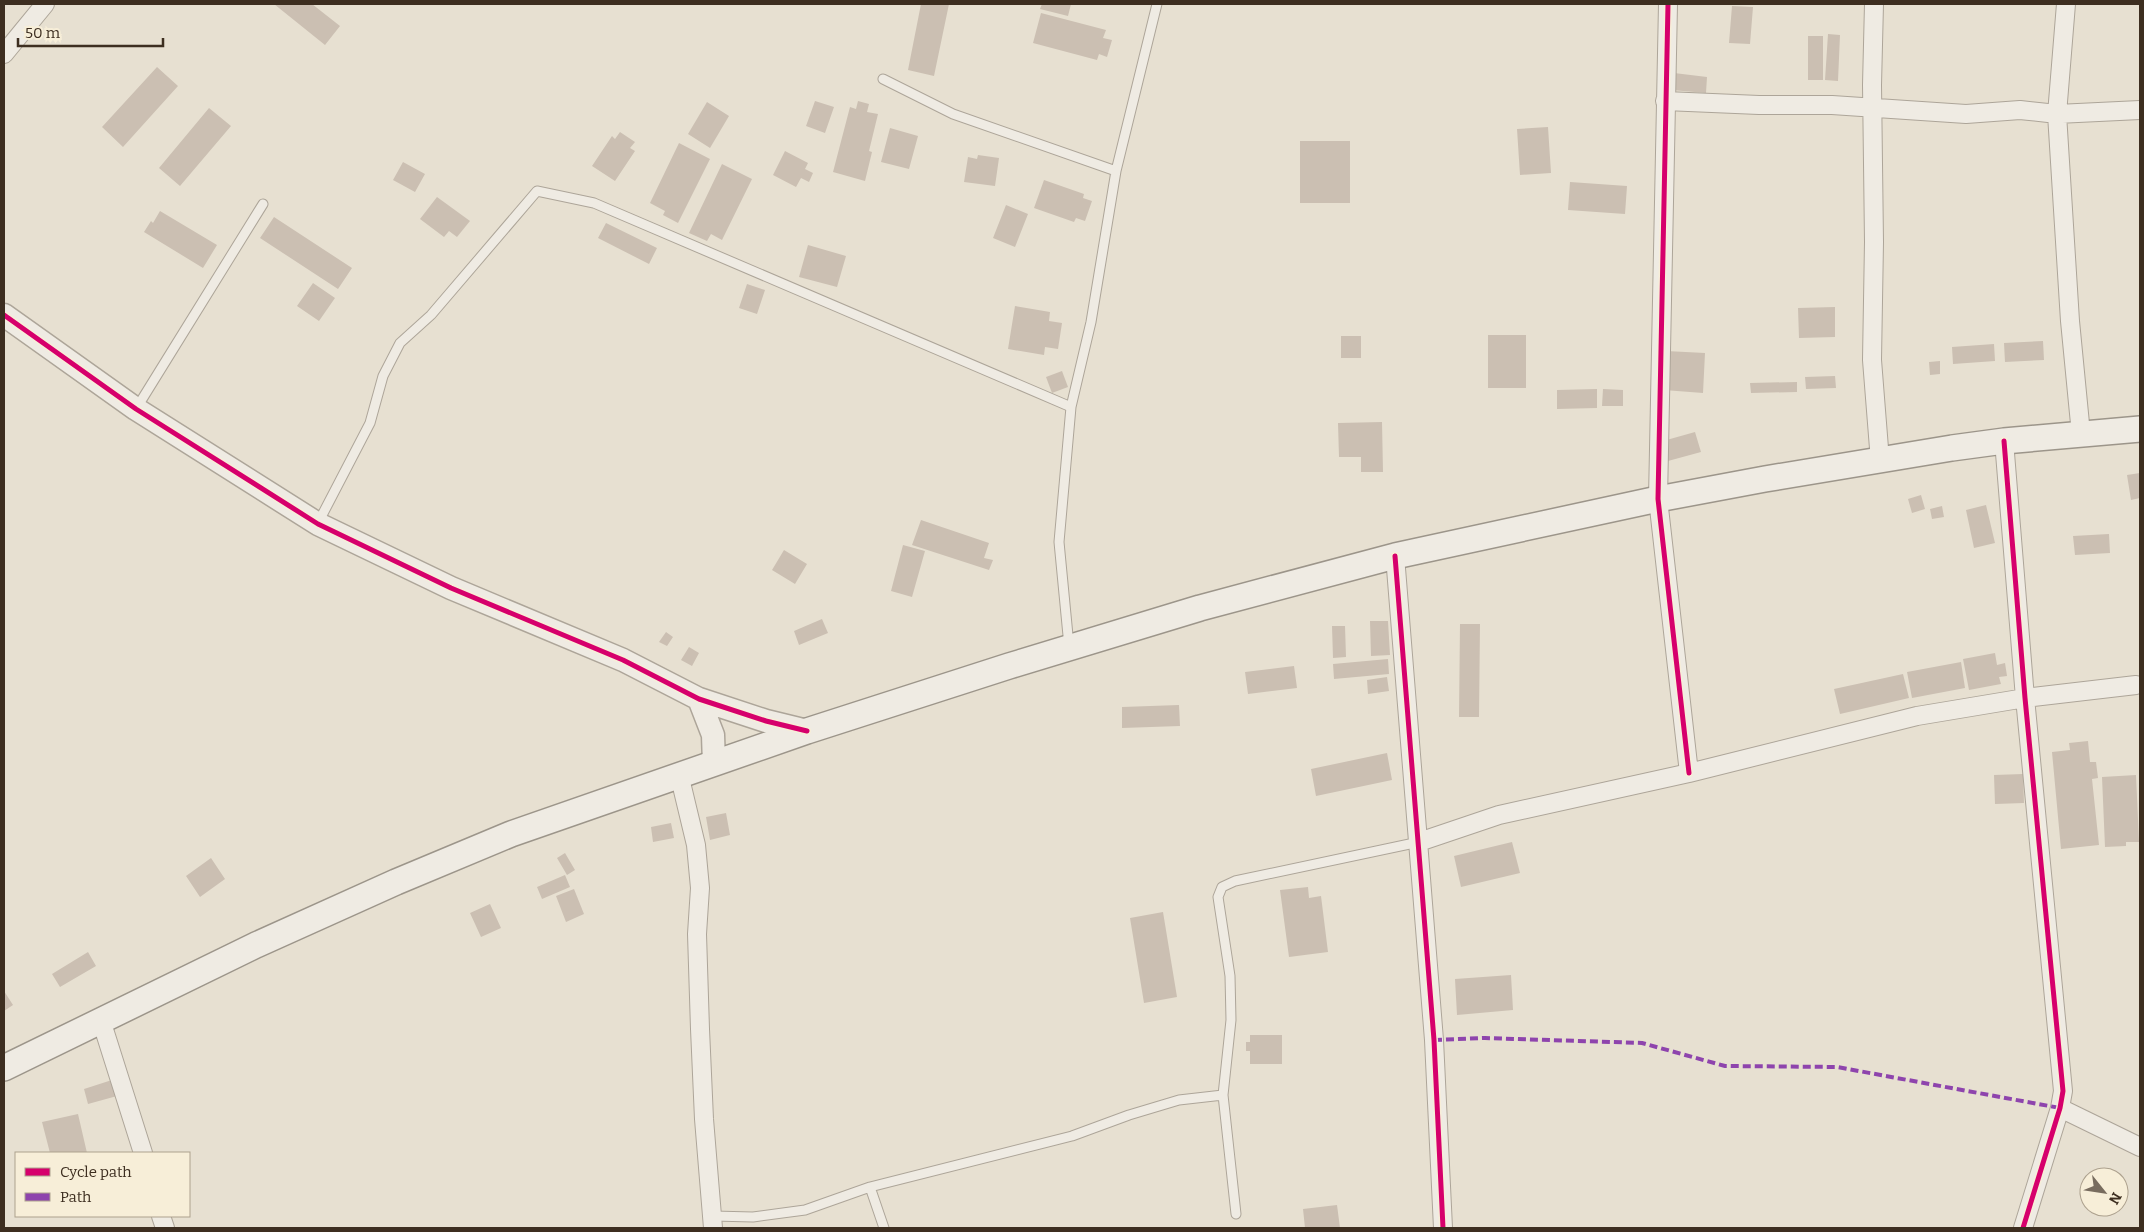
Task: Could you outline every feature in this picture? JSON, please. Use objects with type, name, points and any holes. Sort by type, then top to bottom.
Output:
[{"type":"main road","points":[[4,1068],[256,945],[396,882],[511,834],[807,730],[1200,608],[1395,556],[1658,499],[1765,479],[2004,442],[2140,428]]},
{"type":"street","points":[[4,54],[45,4]]},
{"type":"street","points":[[1668,4],[1658,499],[1689,773]]},
{"type":"street","points":[[1874,4],[1872,360],[1880,461]]},
{"type":"street","points":[[2066,4],[2057,114],[2070,321],[2081,434]]},
{"type":"street","points":[[1665,101],[1872,107],[1966,114],[2020,110],[2057,114],[2140,110]]},
{"type":"street","points":[[4,315],[136,409],[318,524],[451,588],[623,660],[699,699],[766,722],[807,730]]},
{"type":"street","points":[[2004,442],[2025,698],[2063,1091],[2060,1108],[2023,1228]]},
{"type":"street","points":[[1395,556],[1434,1040],[1443,1228]]},
{"type":"street","points":[[1419,842],[1499,815],[1689,773],[1917,716],[2025,698],[2136,685]]},
{"type":"street","points":[[699,699],[713,735],[714,764]]},
{"type":"street","points":[[678,774],[696,845],[700,888],[698,934],[700,1029],[704,1119],[713,1222]]},
{"type":"street","points":[[101,1020],[143,1152]]},
{"type":"street","points":[[2060,1108],[2140,1147]]},
{"type":"lane","points":[[1069,648],[1060,542],[1071,407],[1091,322],[1116,171],[1157,4]]},
{"type":"lane","points":[[883,79],[953,114],[1116,171]]},
{"type":"lane","points":[[318,524],[370,423],[383,376],[400,343],[431,315],[537,191],[594,203],[1071,407]]},
{"type":"lane","points":[[136,409],[263,204]]},
{"type":"lane","points":[[1236,1214],[1223,1095],[1231,1020],[1230,976],[1218,897],[1222,887],[1234,881],[1419,842]]},
{"type":"lane","points":[[713,1222],[805,1210],[870,1187],[1072,1136],[1129,1115],[1178,1100],[1223,1095]]},
{"type":"lane","points":[[870,1187],[884,1228]]},
{"type":"building","points":[[274,4],[312,4],[340,26],[325,45]]},
{"type":"building","points":[[921,4],[949,4],[934,76],[908,70]]},
{"type":"building","points":[[1042,4],[1071,4],[1068,16],[1040,9]]},
{"type":"building","points":[[1732,6],[1753,7],[1750,44],[1729,43]]},
{"type":"building","points":[[1041,13],[1106,30],[1103,38],[1112,40],[1107,57],[1099,54],[1097,60],[1033,43]]},
{"type":"building","points":[[1828,34],[1840,35],[1838,81],[1825,80]]},
{"type":"building","points":[[1808,36],[1823,36],[1823,80],[1808,80]]},
{"type":"building","points":[[157,67],[178,86],[123,147],[102,127]]},
{"type":"building","points":[[1674,73],[1707,77],[1706,93],[1672,90]]},
{"type":"building","points":[[815,101],[834,107],[825,133],[806,126]]},
{"type":"building","points":[[858,101],[869,104],[867,112],[878,114],[869,151],[872,152],[865,181],[833,172],[850,107],[856,109]]},
{"type":"building","points":[[707,102],[729,116],[710,148],[688,134]]},
{"type":"building","points":[[209,108],[231,126],[180,186],[159,168]]},
{"type":"building","points":[[1548,127],[1551,173],[1520,175],[1517,129]]},
{"type":"building","points":[[890,128],[918,136],[909,169],[881,162]]},
{"type":"building","points":[[620,132],[635,142],[630,148],[635,151],[615,181],[592,166],[612,136],[615,139]]},
{"type":"building","points":[[1300,141],[1350,141],[1350,203],[1300,203]]},
{"type":"building","points":[[679,143],[710,159],[678,223],[663,215],[665,211],[650,203]]},
{"type":"building","points":[[785,151],[808,163],[805,169],[813,173],[809,182],[801,178],[796,187],[773,175]]},
{"type":"building","points":[[978,155],[999,158],[995,186],[964,182],[968,157],[977,159]]},
{"type":"building","points":[[403,162],[425,174],[415,192],[393,180]]},
{"type":"building","points":[[722,164],[752,179],[722,240],[711,234],[707,241],[689,233]]},
{"type":"building","points":[[1044,180],[1084,194],[1083,198],[1092,201],[1085,221],[1076,218],[1074,222],[1034,208]]},
{"type":"building","points":[[1570,182],[1627,186],[1625,214],[1568,210]]},
{"type":"building","points":[[437,197],[470,221],[457,237],[449,231],[444,237],[420,219]]},
{"type":"building","points":[[1006,205],[1028,214],[1015,247],[993,238]]},
{"type":"building","points":[[160,211],[217,245],[203,268],[144,232],[151,221],[153,223]]},
{"type":"building","points":[[274,217],[352,268],[338,289],[260,238]]},
{"type":"building","points":[[606,223],[657,248],[649,264],[598,238]]},
{"type":"building","points":[[808,245],[846,256],[837,287],[799,277]]},
{"type":"building","points":[[313,283],[335,298],[319,321],[297,306]]},
{"type":"building","points":[[747,284],[765,290],[757,314],[739,308]]},
{"type":"building","points":[[1015,306],[1050,312],[1049,321],[1062,323],[1058,349],[1045,347],[1044,355],[1008,349]]},
{"type":"building","points":[[1835,307],[1835,337],[1799,338],[1798,308]]},
{"type":"building","points":[[1488,335],[1526,335],[1526,388],[1488,388]]},
{"type":"building","points":[[1341,336],[1361,336],[1361,358],[1341,358]]},
{"type":"building","points":[[2043,341],[2044,360],[2005,362],[2004,343]]},
{"type":"building","points":[[1994,344],[1995,361],[1953,364],[1952,347]]},
{"type":"building","points":[[1666,351],[1705,353],[1703,393],[1664,390]]},
{"type":"building","points":[[1940,361],[1940,374],[1930,375],[1929,362]]},
{"type":"building","points":[[1062,371],[1068,387],[1052,393],[1046,377]]},
{"type":"building","points":[[1835,376],[1836,388],[1806,389],[1805,377]]},
{"type":"building","points":[[1797,382],[1797,392],[1751,393],[1750,383]]},
{"type":"building","points":[[1597,389],[1597,408],[1557,409],[1557,390]]},
{"type":"building","points":[[1603,389],[1623,390],[1623,406],[1602,406]]},
{"type":"building","points":[[1382,422],[1383,472],[1361,472],[1361,457],[1339,457],[1338,423]]},
{"type":"building","points":[[1695,432],[1701,452],[1668,461],[1663,441]]},
{"type":"building","points":[[2140,473],[2140,498],[2131,500],[2127,475]]},
{"type":"building","points":[[1921,495],[1925,509],[1912,513],[1908,499]]},
{"type":"building","points":[[1986,505],[1995,543],[1974,548],[1966,510]]},
{"type":"building","points":[[1942,506],[1944,517],[1932,519],[1930,509]]},
{"type":"building","points":[[921,520],[989,543],[984,558],[993,560],[989,570],[912,545]]},
{"type":"building","points":[[2109,534],[2110,553],[2075,555],[2073,536]]},
{"type":"building","points":[[903,545],[925,551],[912,597],[891,591]]},
{"type":"building","points":[[784,550],[807,564],[795,584],[772,570]]},
{"type":"building","points":[[822,619],[828,633],[799,645],[794,631]]},
{"type":"building","points":[[1370,621],[1388,621],[1390,655],[1371,656]]},
{"type":"building","points":[[1460,624],[1480,624],[1479,717],[1459,717]]},
{"type":"building","points":[[1332,626],[1345,626],[1346,657],[1333,658]]},
{"type":"building","points":[[666,632],[673,637],[667,646],[659,642]]},
{"type":"building","points":[[689,647],[699,653],[692,666],[681,660]]},
{"type":"building","points":[[1995,653],[1997,665],[2005,663],[2007,676],[1999,677],[2001,684],[1969,690],[1963,659]]},
{"type":"building","points":[[1388,659],[1389,674],[1334,679],[1333,664]]},
{"type":"building","points":[[1961,662],[1965,688],[1912,698],[1907,672]]},
{"type":"building","points":[[1294,666],[1297,688],[1248,694],[1245,672]]},
{"type":"building","points":[[1903,674],[1909,698],[1840,714],[1834,689]]},
{"type":"building","points":[[1387,677],[1389,691],[1368,694],[1367,680]]},
{"type":"building","points":[[1179,705],[1180,726],[1122,728],[1122,707]]},
{"type":"building","points":[[2088,741],[2090,762],[2096,762],[2098,778],[2092,779],[2099,845],[2061,849],[2052,752],[2070,750],[2069,743]]},
{"type":"building","points":[[1387,753],[1392,780],[1316,796],[1311,769]]},
{"type":"building","points":[[2023,774],[2024,803],[1995,804],[1994,775]]},
{"type":"building","points":[[2136,775],[2139,842],[2126,842],[2126,846],[2105,847],[2102,777]]},
{"type":"building","points":[[726,813],[730,835],[710,840],[706,817]]},
{"type":"building","points":[[671,823],[674,838],[653,842],[651,827]]},
{"type":"building","points":[[1512,842],[1520,873],[1461,887],[1454,856]]},
{"type":"building","points":[[565,853],[575,870],[567,875],[557,858]]},
{"type":"building","points":[[211,858],[225,879],[200,897],[186,876]]},
{"type":"building","points":[[565,875],[570,887],[542,899],[537,887]]},
{"type":"building","points":[[1308,887],[1309,898],[1321,896],[1328,952],[1289,957],[1280,890]]},
{"type":"building","points":[[574,889],[584,914],[566,922],[556,896]]},
{"type":"building","points":[[490,904],[501,928],[481,937],[470,913]]},
{"type":"building","points":[[1163,912],[1177,997],[1144,1003],[1130,918]]},
{"type":"building","points":[[88,952],[96,966],[60,987],[52,974]]},
{"type":"building","points":[[1511,975],[1513,1010],[1457,1015],[1455,979]]},
{"type":"building","points":[[4,991],[13,1005],[4,1011]]},
{"type":"building","points":[[1250,1035],[1282,1035],[1282,1064],[1250,1064],[1250,1051],[1246,1051],[1246,1042],[1250,1042]]},
{"type":"building","points":[[112,1080],[117,1096],[88,1104],[84,1089]]},
{"type":"building","points":[[78,1114],[87,1152],[50,1152],[42,1122]]},
{"type":"building","points":[[1337,1205],[1340,1228],[1305,1228],[1303,1209]]},
{"type":"marked path","points":[[1434,1040],[1485,1038],[1642,1043],[1725,1066],[1837,1067],[2060,1108]]},
{"type":"cycle path","points":[[1668,4],[1658,499],[1689,773]]},
{"type":"cycle path","points":[[4,315],[136,409],[318,524],[451,588],[623,660],[699,699],[766,721],[807,731]]},
{"type":"cycle path","points":[[2004,441],[2025,698],[2063,1091],[2060,1108],[2023,1228]]},
{"type":"cycle path","points":[[1395,556],[1434,1040],[1443,1228]]}]
